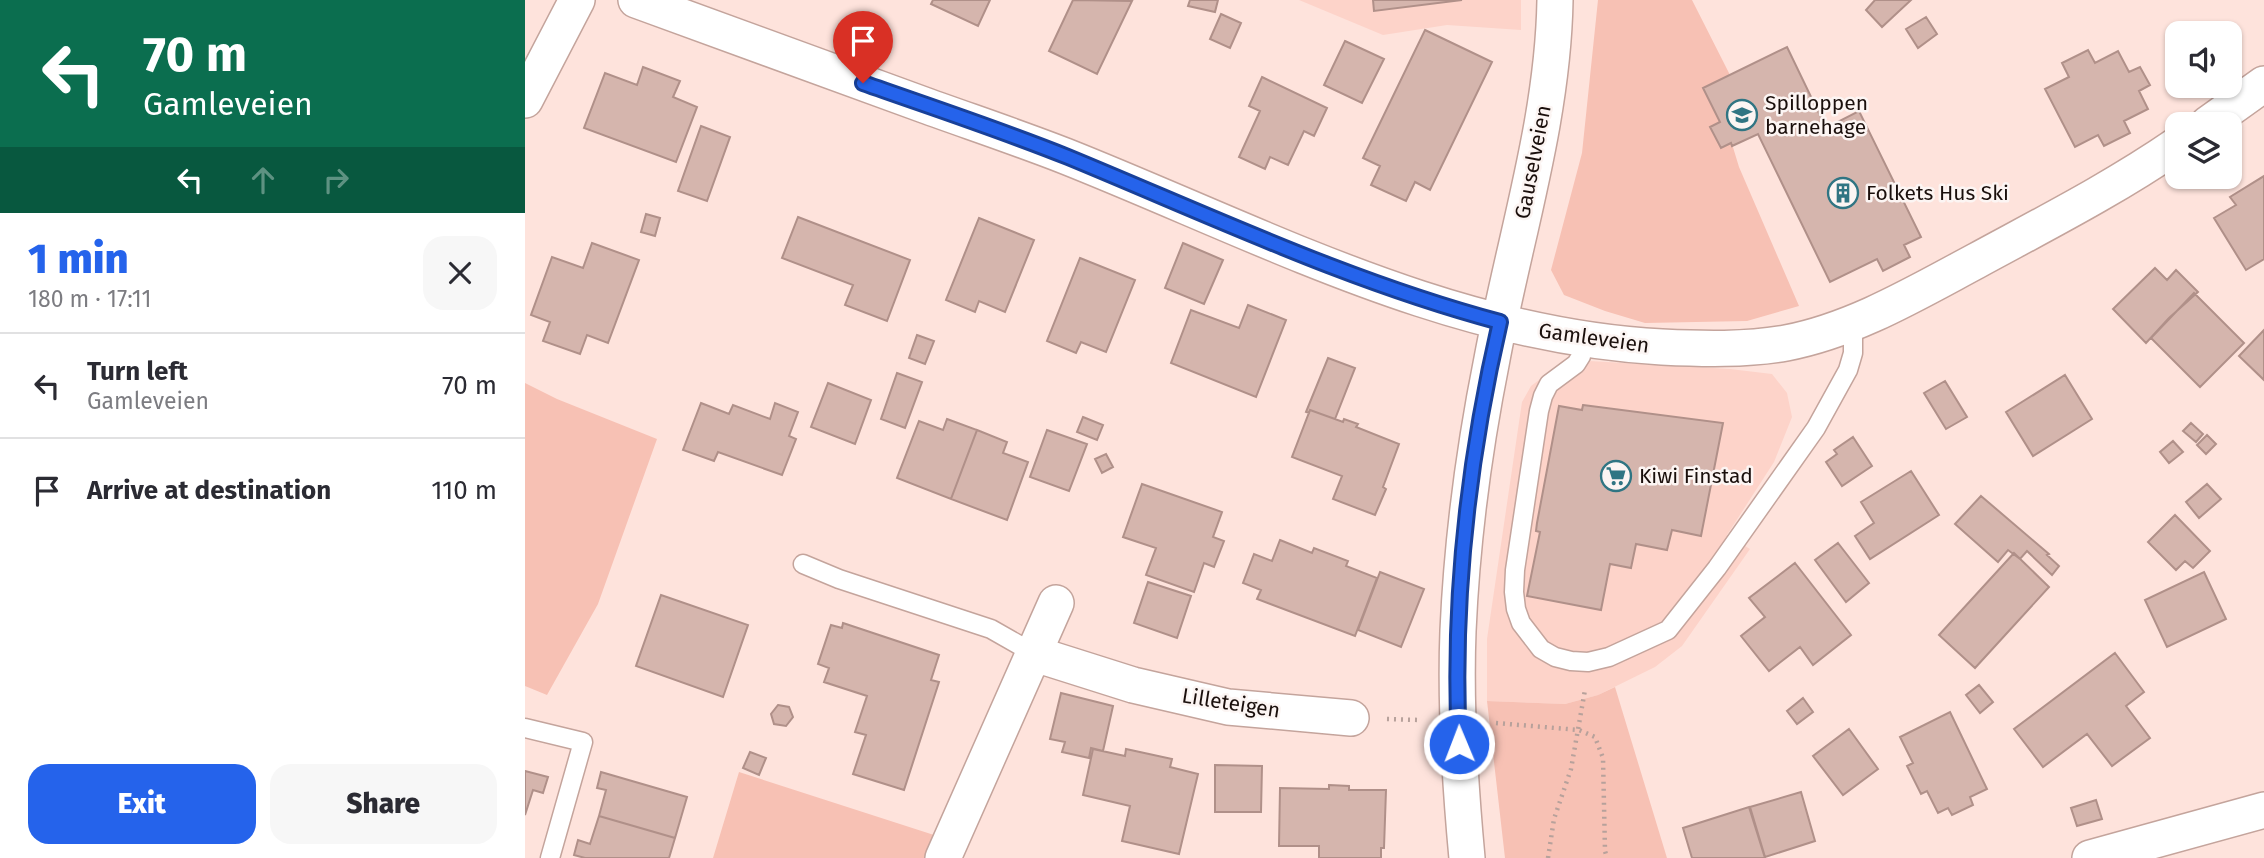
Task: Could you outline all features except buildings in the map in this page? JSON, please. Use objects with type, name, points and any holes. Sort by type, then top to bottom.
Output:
[{"type":"street","points":[[525,100],[577,0]]},
{"type":"street","name":"Gamleveien","points":[[636,0],[1065,156],[1343,272],[1430,302],[1500,322],[1584,340],[1684,348],[1753,347],[1809,337],[1853,323],[2043,226],[2165,152]]},
{"type":"street","name":"Gauselveien","points":[[1467,858],[1458,722],[1460,586],[1470,483],[1486,388],[1534,168],[1547,88],[1555,0]]},
{"type":"street","points":[[2225,112],[2264,84]]},
{"type":"street","points":[[943,858],[1056,603]]},
{"type":"street","name":"Lilleteigen","points":[[1035,654],[1133,685],[1229,707],[1351,718]]},
{"type":"street","points":[[2089,858],[2264,810]]},
{"type":"lane","points":[[1584,340],[1581,356],[1576,364],[1549,384],[1541,404],[1515,569],[1514,592],[1521,623],[1541,649],[1555,657],[1588,662],[1609,657],[1668,629],[1717,568],[1816,428],[1848,370],[1853,352],[1853,323]]},
{"type":"lane","name":"Lilleteigen","points":[[803,564],[839,579],[991,629],[1035,654]]},
{"type":"lane","points":[[525,728],[583,742],[550,858]]},
{"type":"path","points":[[1548,858],[1554,819],[1571,769],[1579,730],[1588,662]]},
{"type":"path","points":[[1351,718],[1433,721]]},
{"type":"path","points":[[1493,723],[1579,730],[1595,737],[1603,758],[1607,858]]},
{"type":"shaded area","points":[[1299,0],[1521,0],[1521,30],[1447,25],[1383,35]]},
{"type":"shaded area","points":[[1598,0],[1692,0],[1730,75],[1732,144],[1739,167],[1799,306],[1747,321],[1645,323],[1564,295],[1551,270],[1582,153]]},
{"type":"shaded area","points":[[1589,361],[1772,374],[1787,393],[1792,417],[1774,462],[1727,535],[1750,549],[1682,646],[1655,667],[1598,695],[1565,704],[1487,701],[1487,639],[1522,402],[1531,386],[1539,380],[1555,375],[1574,375]]},
{"type":"shaded area","points":[[525,383],[557,399],[657,439],[598,604],[547,695],[525,686]]},
{"type":"shaded area","points":[[1615,687],[1667,858],[1505,858],[1487,701],[1565,704],[1598,695]]},
{"type":"shaded area","points":[[739,772],[934,835],[925,858],[713,858]]},
{"type":"place","name":"Spilloppen barnehage","points":[[1742,115]]},
{"type":"place","name":"Folkets Hus Ski","points":[[1843,193]]},
{"type":"place","name":"Kiwi Finstad","points":[[1616,476]]},
{"type":"route","points":[[863,83],[1065,156],[1343,272],[1500,322],[1470,483],[1460,586],[1459,744]]}]
